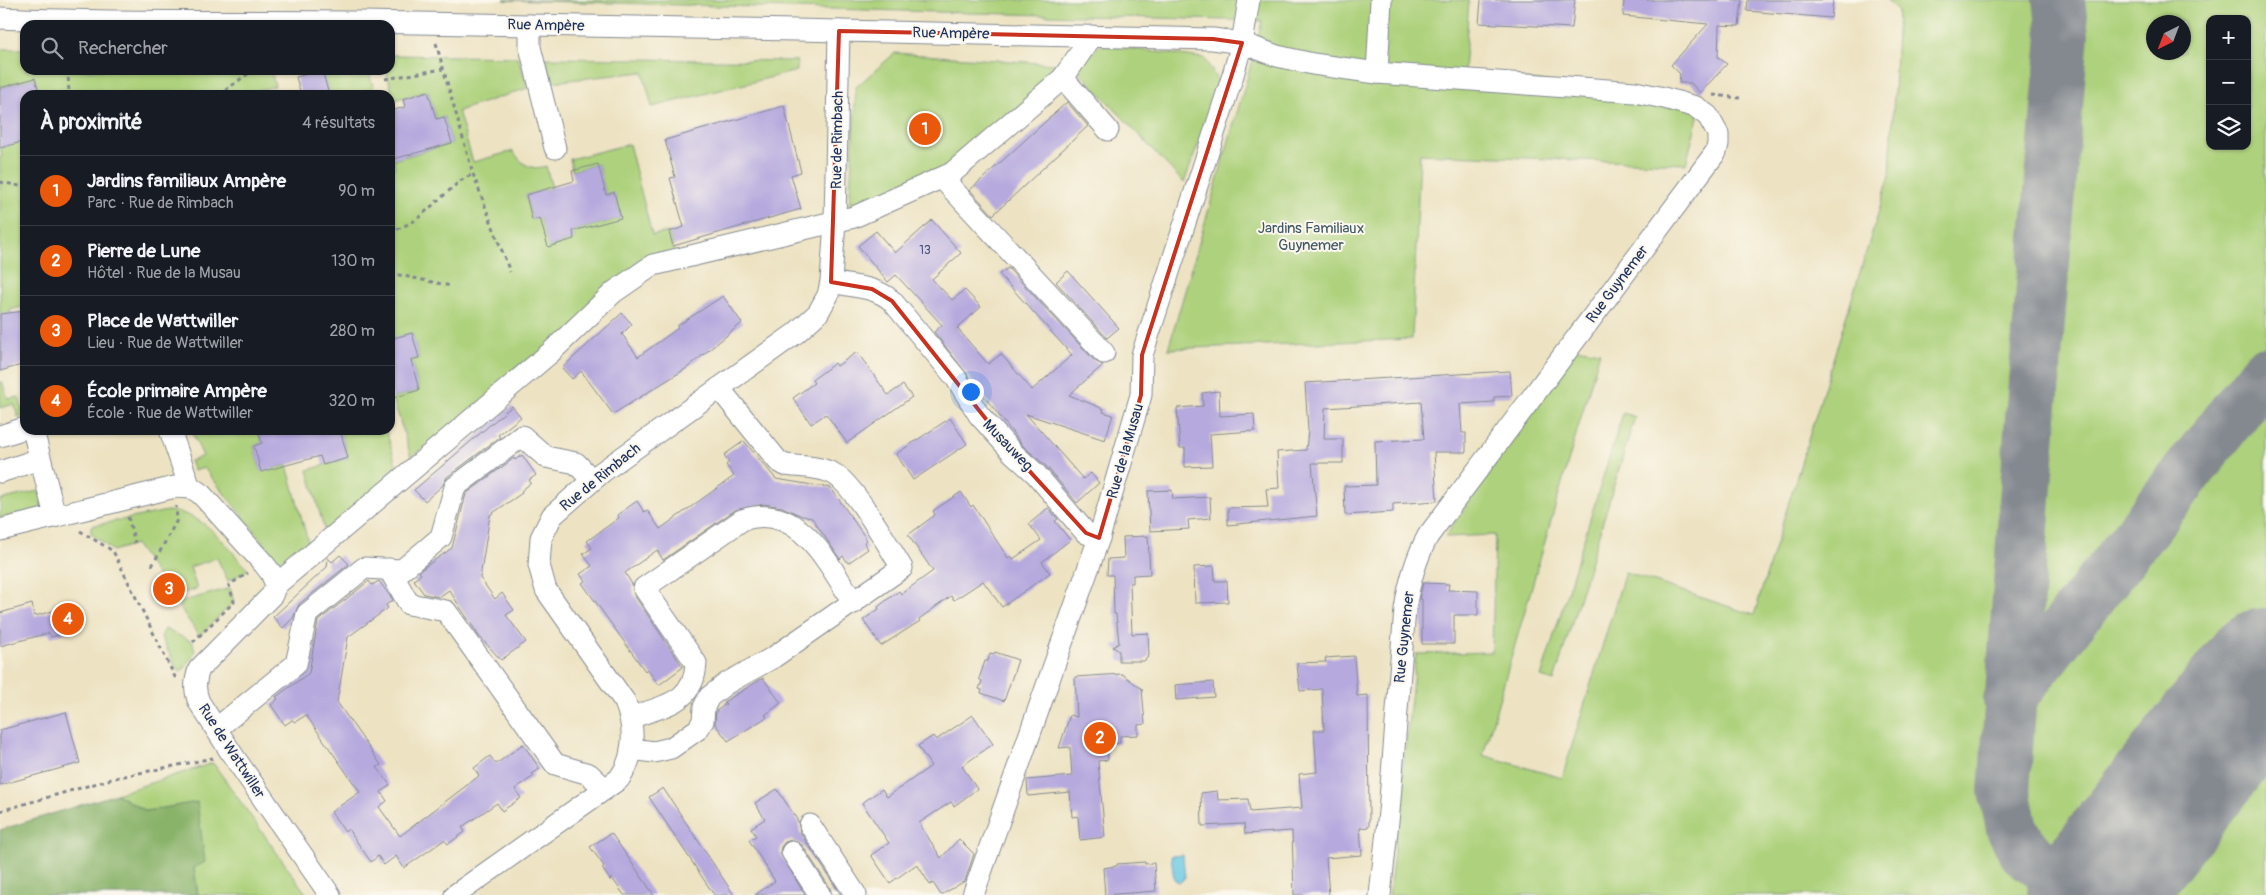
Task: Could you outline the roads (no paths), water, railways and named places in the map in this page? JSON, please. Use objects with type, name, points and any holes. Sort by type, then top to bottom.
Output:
[{"type":"street","name":"Rue de la Musau","points":[[973,895],[1099,538],[1141,395],[1142,355],[1242,43],[1249,0]]},
{"type":"street","points":[[1377,73],[1381,0]]},
{"type":"street","name":"Rue Ampère","points":[[0,18],[45,20]]},
{"type":"street","name":"Rue Ampère","points":[[395,23],[1092,36],[1213,39],[1242,43]]},
{"type":"street","points":[[530,25],[530,47],[555,148]]},
{"type":"street","name":"Rue de Rimbach","points":[[455,895],[619,779],[626,770],[633,733],[631,718],[624,702],[546,590],[539,565],[541,538],[552,516],[592,480],[811,321],[824,304],[831,282],[835,220],[839,31]]},
{"type":"street","points":[[0,530],[182,488],[201,494],[268,568],[276,585],[550,354],[614,292],[653,265],[854,217],[942,178],[962,166],[1063,78],[1092,36]]},
{"type":"street","name":"Rue Guynemer","points":[[1242,43],[1277,56],[1313,64],[1377,73],[1636,92],[1683,102],[1696,107],[1708,116],[1718,134],[1716,152],[1428,536],[1417,557],[1410,578],[1405,609],[1389,812],[1380,895]]},
{"type":"street","points":[[1063,78],[1108,130]]},
{"type":"street","points":[[942,178],[1104,353]]},
{"type":"street","name":"Musauweg","points":[[831,282],[872,289],[885,295],[892,301],[956,378],[979,415],[1012,453],[1036,474],[1086,533],[1099,538]]},
{"type":"street","points":[[631,749],[654,752],[671,748],[698,729],[703,721],[704,708],[709,697],[854,603],[902,568],[870,517],[845,483],[834,473],[784,465],[778,461],[719,388]]},
{"type":"street","points":[[0,436],[20,430]]},
{"type":"street","points":[[34,435],[55,516]]},
{"type":"street","points":[[171,435],[182,488]]},
{"type":"street","points":[[216,729],[296,664],[307,614],[364,568],[402,570],[441,537],[455,487],[522,436],[546,457],[576,463],[592,480]]},
{"type":"street","points":[[0,472],[40,459]]},
{"type":"street","points":[[631,718],[676,700],[688,692],[695,678],[696,663],[644,588],[742,520],[754,516],[772,517],[789,521],[803,531],[854,603]]},
{"type":"street","points":[[389,569],[409,604],[446,611],[555,764],[588,774],[605,789]]},
{"type":"street","name":"Rue de Wattwiller","points":[[276,585],[272,594],[199,669],[195,681],[196,693],[199,702],[232,754],[330,895]]},
{"type":"street","points":[[810,825],[856,895]]},
{"type":"street","points":[[792,852],[820,895]]},
{"type":"water","points":[[1183,855],[1185,878],[1179,883],[1174,879],[1171,856]]},
{"type":"place","name":"Jardins familiaux Ampère","points":[[925,129]]},
{"type":"place","name":"Place de Wattwiller","points":[[169,589]]},
{"type":"place","name":"École primaire Ampère","points":[[68,619]]},
{"type":"place","name":"Pierre de Lune","points":[[1100,738]]},
{"type":"park label","name":"Jardins Familiaux Guynemer","points":[[1311,236]]}]
